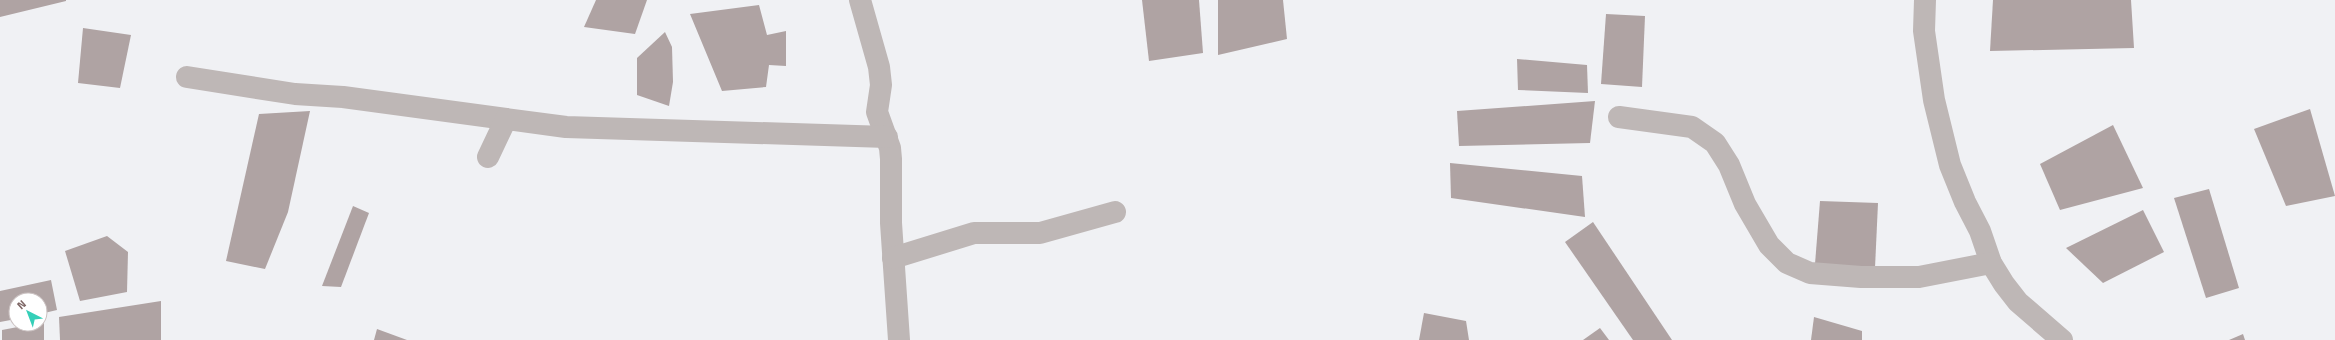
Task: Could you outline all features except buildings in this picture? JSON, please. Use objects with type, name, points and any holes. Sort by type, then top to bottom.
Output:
[{"type":"street","points":[[860,0],[879,68],[881,85],[877,112],[887,137],[893,172],[891,223],[899,340]]},
{"type":"street","points":[[1925,0],[1924,31],[1934,100],[1950,165],[1965,202],[1980,231],[1991,263],[2018,302],[2062,340]]},
{"type":"street","points":[[187,77],[295,94],[343,97],[566,127],[887,137]]},
{"type":"street","points":[[1619,117],[1692,127],[1715,143],[1728,166],[1745,204],[1769,245],[1787,263],[1810,273],[1861,277],[1919,276],[1991,263]]},
{"type":"street","points":[[488,157],[506,119]]},
{"type":"street","points":[[893,258],[974,233],[1040,233],[1116,212]]}]
